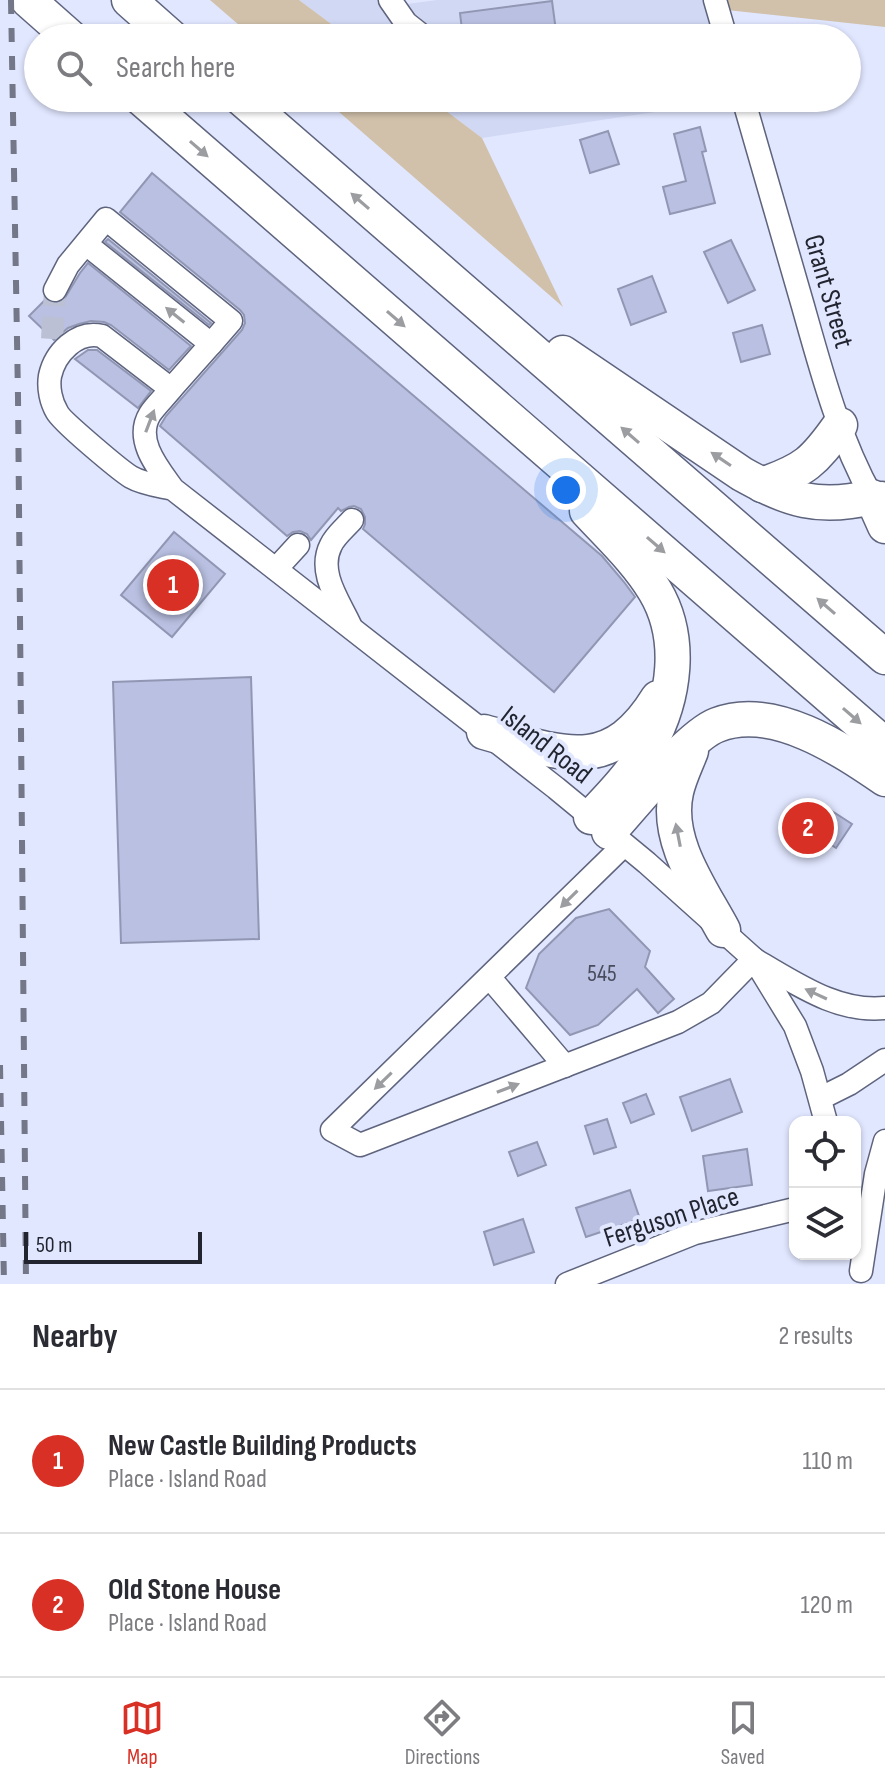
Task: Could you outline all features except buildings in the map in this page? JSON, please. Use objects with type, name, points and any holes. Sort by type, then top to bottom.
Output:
[{"type":"highway","points":[[129,0],[156,24]]},
{"type":"highway","points":[[32,4],[55,24]]},
{"type":"highway","points":[[157,112],[885,745]]},
{"type":"highway","points":[[257,112],[885,657]]},
{"type":"highway","points":[[419,252],[589,371],[762,485],[792,498],[824,503],[851,501],[881,505]]},
{"type":"highway","points":[[443,360],[627,554],[648,580],[670,625],[673,642],[671,677],[662,715],[640,760],[612,794],[608,831]]},
{"type":"highway","points":[[762,485],[798,472],[825,446],[840,425]]},
{"type":"highway","points":[[484,732],[562,752],[583,754],[596,751],[610,746],[633,729],[652,708],[671,677]]},
{"type":"highway","points":[[608,831],[696,739],[715,725],[742,719],[772,721],[809,735],[850,755],[885,779]]},
{"type":"highway","points":[[696,739],[676,793],[676,832],[687,863],[723,930]]},
{"type":"street","points":[[390,0],[407,24]]},
{"type":"street","points":[[715,0],[722,24]]},
{"type":"street","name":"Grant Street","points":[[747,112],[840,425],[860,476],[881,505]]},
{"type":"street","points":[[55,290],[68,265],[106,219],[231,321],[148,416],[144,439],[151,457],[173,489]]},
{"type":"street","points":[[86,244],[211,344]]},
{"type":"street","points":[[49,379],[63,350],[75,339],[95,334],[102,336],[171,389]]},
{"type":"street","points":[[52,339],[50,396],[58,415],[132,478],[173,489]]},
{"type":"street","name":"Island Road","points":[[173,489],[608,831],[754,959],[795,1026],[825,1116]]},
{"type":"street","points":[[352,520],[332,543],[326,559],[327,575],[352,629]]},
{"type":"street","points":[[276,569],[298,545]]},
{"type":"street","points":[[608,831],[490,978],[332,1130],[360,1145],[678,1022],[711,1003],[754,959],[834,1002],[871,1010],[885,1008]]},
{"type":"street","points":[[490,978],[565,1066]]},
{"type":"street","points":[[821,1098],[885,1060]]},
{"type":"street","points":[[862,1277],[876,1174],[885,1141]]},
{"type":"street","name":"Ferguson Place","points":[[567,1284],[695,1233],[789,1210]]},
{"type":"shaded area","points":[[210,0],[299,0],[331,24],[238,24]]},
{"type":"shaded area","points":[[299,0],[404,0],[407,4],[437,0],[706,0],[711,24],[331,24]]},
{"type":"shaded area","points":[[706,0],[885,0],[885,27],[861,24],[708,8]]},
{"type":"shaded area","points":[[339,112],[448,112],[482,138],[563,307]]},
{"type":"shaded area","points":[[448,112],[655,112],[482,138]]},
{"type":"tunnel","points":[[52,339],[55,290]]},
{"type":"railway","points":[[11,0],[26,1284]]},
{"type":"railway","points":[[0,1065],[4,1284]]},
{"type":"place","name":"New Castle Building Products","points":[[173,585]]},
{"type":"place","name":"Old Stone House","points":[[808,828]]}]
